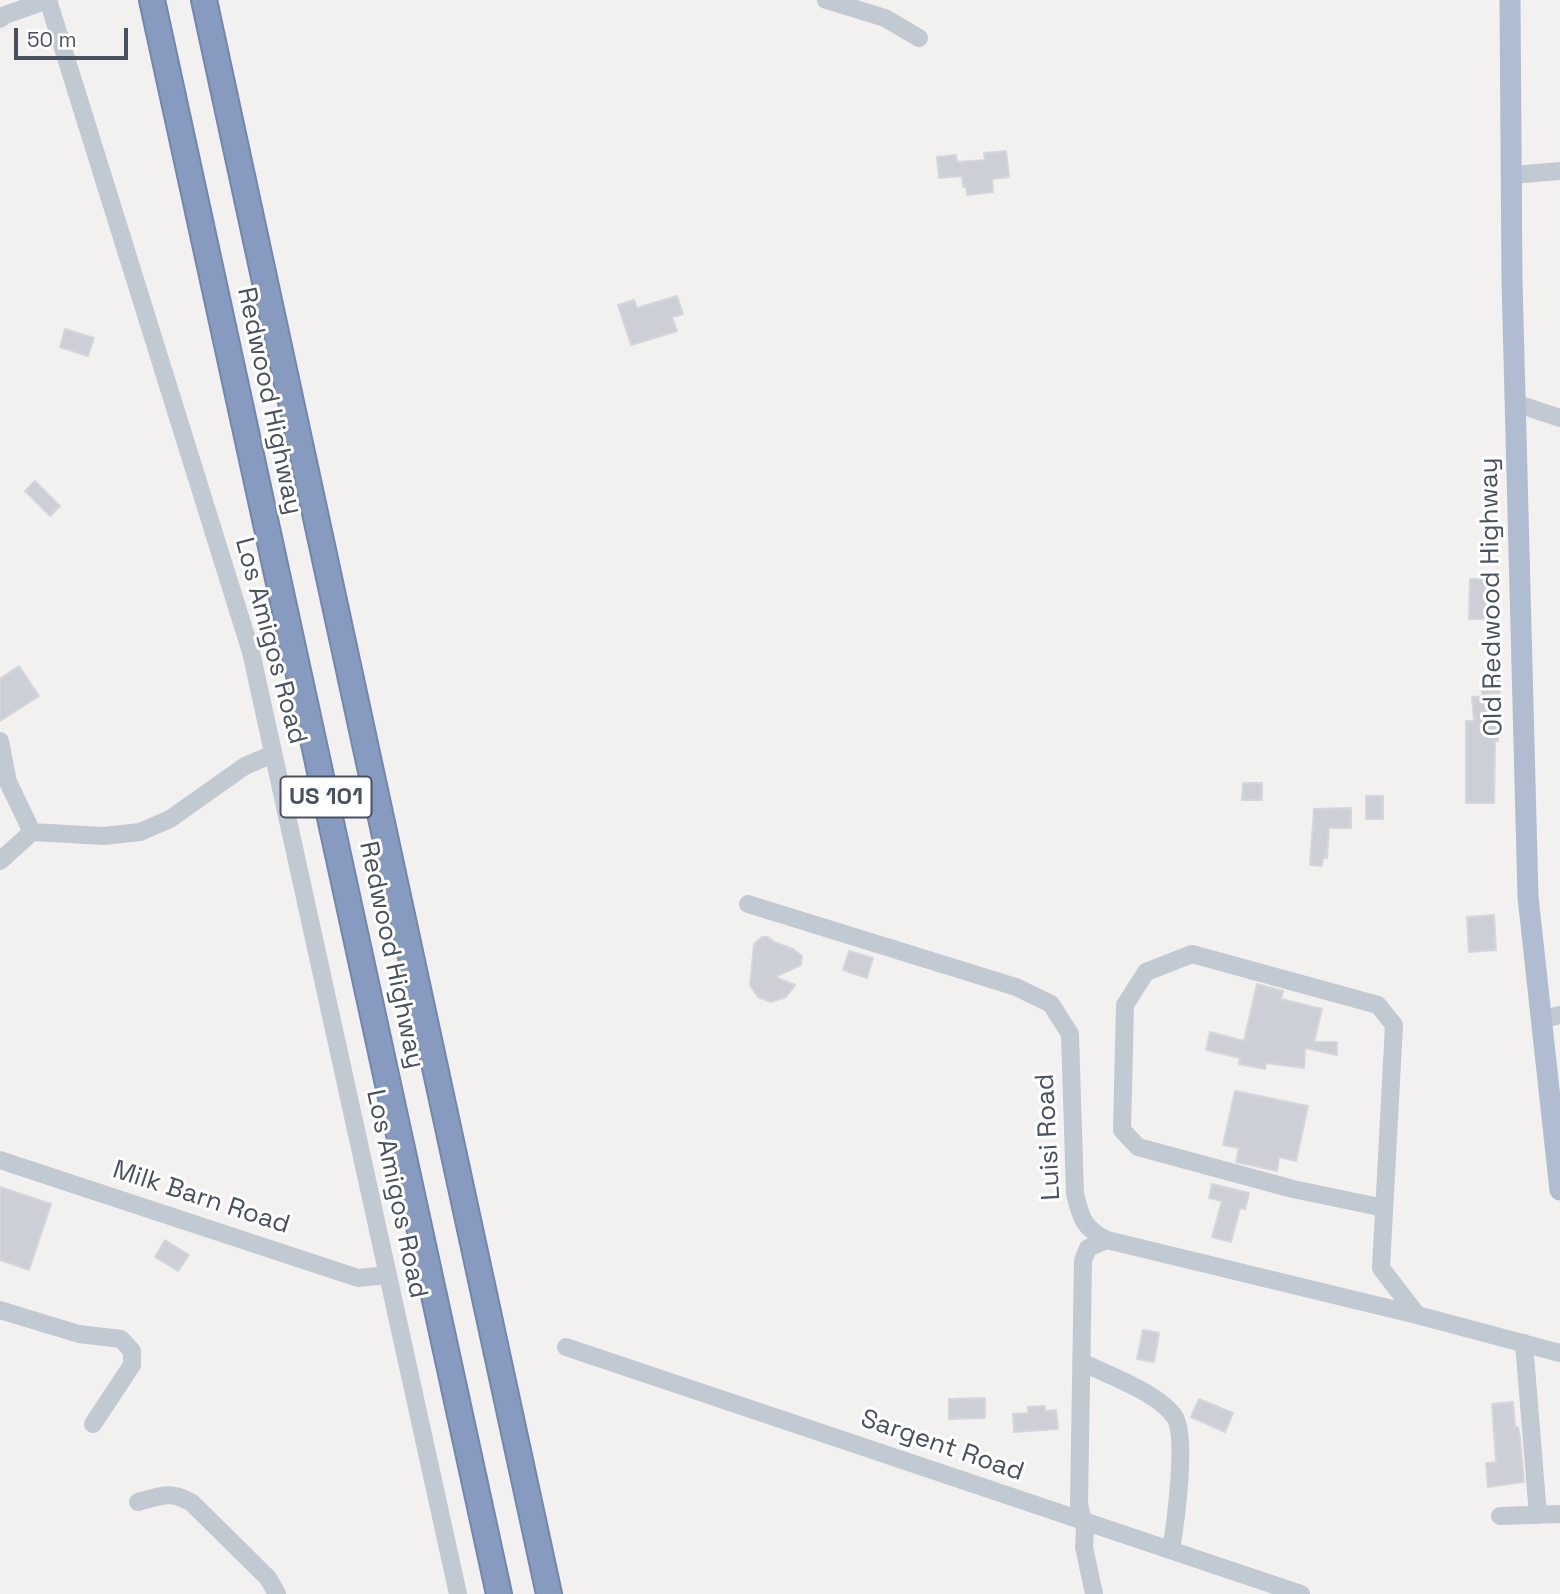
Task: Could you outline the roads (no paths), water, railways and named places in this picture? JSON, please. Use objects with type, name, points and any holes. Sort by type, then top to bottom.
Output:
[{"type":"highway","name":"Redwood Highway","points":[[152,0],[499,1594]]},
{"type":"highway","name":"Redwood Highway","points":[[204,0],[549,1594]]},
{"type":"main road","name":"Old Redwood Highway","points":[[1510,0],[1515,403],[1528,897],[1550,1018],[1560,1190]]},
{"type":"street","points":[[0,19],[48,0]]},
{"type":"street","name":"Los Amigos Road","points":[[48,0],[251,652],[458,1594]]},
{"type":"street","points":[[826,0],[885,18],[919,38]]},
{"type":"street","points":[[1512,175],[1560,171]]},
{"type":"street","points":[[1515,403],[1560,418]]},
{"type":"street","points":[[0,741],[8,782],[32,832]]},
{"type":"street","points":[[0,861],[32,832],[104,836],[140,832],[170,820],[245,766],[274,754]]},
{"type":"street","name":"Luisi Road","points":[[747,904],[1016,987],[1051,1004],[1070,1034],[1075,1194],[1080,1217],[1097,1235],[1107,1240],[1417,1315],[1560,1353]]},
{"type":"street","points":[[1384,1208],[1293,1189],[1138,1147],[1122,1130],[1125,1005],[1146,972],[1192,954],[1378,1005],[1394,1025],[1381,1268],[1417,1315]]},
{"type":"street","name":"Milk Barn Road","points":[[0,1160],[358,1278],[387,1275]]},
{"type":"street","points":[[1094,1594],[1084,1547],[1084,1521],[1079,1504],[1083,1261],[1088,1248],[1107,1240]]},
{"type":"street","points":[[0,1310],[79,1334],[121,1339],[132,1351],[132,1365],[93,1424]]},
{"type":"street","points":[[1524,1343],[1538,1515]]},
{"type":"street","name":"Sargent Road","points":[[566,1348],[1301,1594]]},
{"type":"street","points":[[1081,1362],[1132,1385],[1174,1416],[1179,1431],[1178,1496],[1171,1550]]},
{"type":"street","points":[[138,1502],[169,1494],[180,1495],[192,1503],[261,1571],[277,1594]]},
{"type":"street","points":[[1500,1516],[1560,1514]]}]
